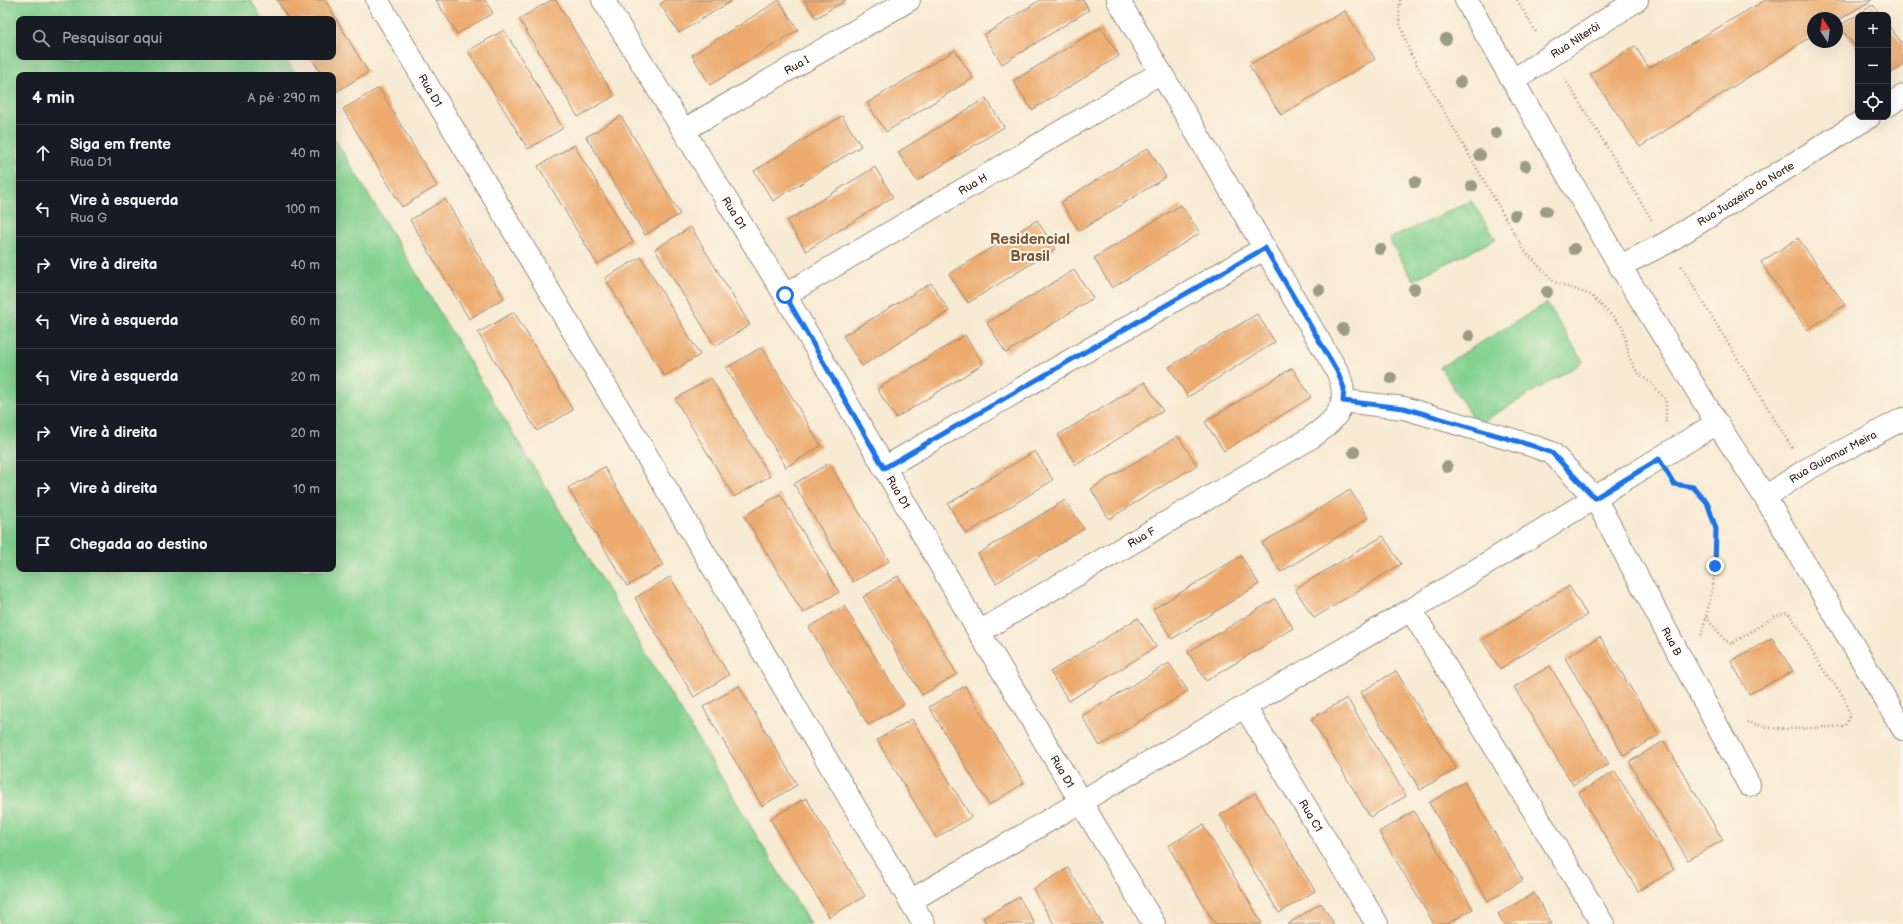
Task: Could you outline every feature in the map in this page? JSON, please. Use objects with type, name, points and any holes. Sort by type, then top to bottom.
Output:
[{"type":"street","name":"Rua D1","points":[[377,0],[924,924]]},
{"type":"street","name":"Rua D1","points":[[603,0],[785,295],[980,632],[1154,924]]},
{"type":"street","name":"Rua I","points":[[684,130],[909,0]]},
{"type":"street","points":[[1118,0],[1337,371],[1344,388],[1343,401]]},
{"type":"street","points":[[1466,0],[1620,266],[1717,423],[1765,497],[1903,729]]},
{"type":"street","name":"Rua Niterói","points":[[1513,80],[1637,0]]},
{"type":"street","name":"Rua H","points":[[785,295],[1160,73]]},
{"type":"street","points":[[1891,103],[1903,96]]},
{"type":"street","name":"Rua Juazeiro do Norte","points":[[1620,266],[1666,243],[1864,120]]},
{"type":"street","points":[[884,468],[1265,248]]},
{"type":"street","name":"Rua F","points":[[980,632],[1304,442],[1327,427],[1340,410],[1343,401]]},
{"type":"street","name":"Rua B","points":[[1343,401],[1404,408],[1530,445],[1552,453],[1595,498],[1749,785]]},
{"type":"street","name":"Rua Guiomar Meira","points":[[1765,497],[1806,470],[1903,420]]},
{"type":"street","points":[[910,901],[1411,610],[1717,423]]},
{"type":"street","points":[[1411,610],[1603,924]]},
{"type":"street","name":"Rua C1","points":[[1245,707],[1377,924]]},
{"type":"path","points":[[1400,0],[1398,21],[1410,53],[1524,250],[1554,282],[1590,295],[1623,327],[1629,357],[1636,372],[1652,384],[1666,400],[1666,427]]},
{"type":"path","points":[[1659,459],[1674,484],[1693,487],[1707,502],[1716,529],[1715,566],[1706,617],[1700,640]]},
{"type":"path","points":[[1706,617],[1725,640],[1732,644],[1775,616],[1788,613],[1798,625],[1823,670],[1842,694],[1848,708],[1849,719],[1845,726],[1795,729],[1770,728],[1744,721]]},
{"type":"green space","points":[[0,0],[251,0],[260,16],[16,16],[16,60],[287,60],[294,72],[16,72],[16,572],[336,572],[336,141],[810,924],[0,924]]},
{"type":"green space","points":[[1471,201],[1496,239],[1413,280],[1389,239]]},
{"type":"green space","points":[[1547,303],[1583,362],[1477,425],[1440,367]]},
{"type":"building","points":[[277,0],[325,0],[335,16],[286,16]]},
{"type":"building","points":[[436,0],[485,0],[493,13],[457,34]]},
{"type":"building","points":[[551,0],[556,0],[614,96],[578,117],[519,19]]},
{"type":"building","points":[[666,0],[733,0],[679,33],[660,4]]},
{"type":"building","points":[[779,0],[798,30],[710,85],[692,55]]},
{"type":"building","points":[[804,0],[846,0],[816,18]]},
{"type":"building","points":[[1040,0],[1083,0],[1089,10],[1002,64],[984,35]]},
{"type":"building","points":[[1765,0],[1872,0],[1843,17],[1843,12],[1807,12],[1807,39],[1640,147],[1590,74],[1635,46],[1649,68]]},
{"type":"building","points":[[1873,5],[1879,12],[1862,12]]},
{"type":"building","points":[[1345,11],[1375,59],[1281,115],[1249,65]]},
{"type":"building","points":[[1855,16],[1855,47],[1843,31],[1843,24]]},
{"type":"building","points":[[336,18],[368,72],[336,92],[336,72],[320,72],[313,60],[336,60]]},
{"type":"building","points":[[1101,27],[1119,56],[1032,110],[1013,81]]},
{"type":"building","points":[[1891,29],[1903,44],[1903,66],[1891,73]]},
{"type":"building","points":[[504,30],[563,128],[528,149],[468,51]]},
{"type":"building","points":[[955,50],[973,78],[886,132],[867,103]]},
{"type":"building","points":[[379,88],[437,186],[402,207],[343,109]]},
{"type":"building","points":[[986,98],[1004,127],[917,181],[898,152]]},
{"type":"building","points":[[621,116],[680,214],[645,235],[586,137]]},
{"type":"building","points":[[842,116],[861,146],[773,201],[754,171]]},
{"type":"building","points":[[574,145],[633,242],[597,264],[538,166]]},
{"type":"building","points":[[1148,148],[1166,177],[1079,231],[1061,202]]},
{"type":"building","points":[[875,167],[893,197],[806,251],[787,221]]},
{"type":"building","points":[[445,199],[504,298],[469,319],[410,220]]},
{"type":"building","points":[[1181,205],[1200,233],[1112,288],[1094,258]]},
{"type":"building","points":[[1037,220],[1055,249],[968,303],[949,274]]},
{"type":"building","points":[[691,227],[750,325],[715,346],[655,249]]},
{"type":"building","points":[[1798,238],[1845,305],[1807,330],[1761,262]]},
{"type":"building","points":[[641,257],[700,355],[664,376],[605,278]]},
{"type":"building","points":[[1074,270],[1093,298],[1006,353],[987,323]]},
{"type":"building","points":[[931,283],[949,311],[862,366],[843,336]]},
{"type":"building","points":[[514,312],[573,410],[537,431],[478,333]]},
{"type":"building","points":[[1257,314],[1275,342],[1188,397],[1169,367]]},
{"type":"building","points":[[965,335],[983,364],[896,418],[877,389]]},
{"type":"building","points":[[762,347],[821,446],[786,467],[726,368]]},
{"type":"building","points":[[1292,368],[1311,397],[1224,451],[1205,422]]},
{"type":"building","points":[[711,378],[770,476],[734,497],[675,399]]},
{"type":"building","points":[[1145,382],[1163,411],[1076,465],[1058,435]]},
{"type":"building","points":[[1178,436],[1197,465],[1109,519],[1091,489]]},
{"type":"building","points":[[1035,451],[1053,480],[966,534],[948,504]]},
{"type":"building","points":[[829,463],[889,561],[853,582],[794,484]]},
{"type":"building","points":[[604,467],[663,565],[627,586],[568,488]]},
{"type":"building","points":[[1350,490],[1368,518],[1281,572],[1262,543]]},
{"type":"building","points":[[780,494],[839,592],[803,613],[744,516]]},
{"type":"building","points":[[1065,500],[1084,529],[996,583],[978,554]]},
{"type":"building","points":[[1383,536],[1401,564],[1314,618],[1295,589]]},
{"type":"building","points":[[1241,556],[1259,584],[1172,639],[1153,609]]},
{"type":"building","points":[[898,576],[957,674],[922,695],[863,597]]},
{"type":"building","points":[[670,577],[729,675],[694,697],[635,598]]},
{"type":"building","points":[[1569,586],[1587,615],[1500,669],[1482,640]]},
{"type":"building","points":[[1275,599],[1293,628],[1206,681],[1188,652]]},
{"type":"building","points":[[844,606],[904,704],[868,725],[809,627]]},
{"type":"building","points":[[1138,618],[1156,647],[1069,701],[1050,672]]},
{"type":"building","points":[[1600,637],[1659,735],[1624,756],[1565,658]]},
{"type":"building","points":[[1772,638],[1793,671],[1749,694],[1731,661]]},
{"type":"building","points":[[1169,663],[1188,691],[1100,746],[1082,716]]},
{"type":"building","points":[[1550,666],[1609,764],[1573,785],[1514,687]]},
{"type":"building","points":[[1396,671],[1456,769],[1420,790],[1361,692]]},
{"type":"building","points":[[739,686],[797,785],[762,806],[703,707]]},
{"type":"building","points":[[965,686],[1024,783],[989,805],[929,707]]},
{"type":"building","points":[[1347,698],[1406,796],[1370,817],[1311,719]]},
{"type":"building","points":[[912,719],[971,817],[936,838],[877,740]]},
{"type":"building","points":[[1664,741],[1723,840],[1688,860],[1629,762]]},
{"type":"building","points":[[1615,771],[1674,870],[1638,891],[1579,793]]},
{"type":"building","points":[[1464,782],[1523,880],[1488,901],[1429,803]]},
{"type":"building","points":[[1255,793],[1315,891],[1279,913],[1220,815]]},
{"type":"building","points":[[806,798],[865,896],[829,917],[770,819]]},
{"type":"building","points":[[1414,811],[1473,909],[1447,924],[1434,924],[1379,832]]},
{"type":"building","points":[[1203,825],[1262,923],[1261,924],[1215,924],[1168,846]]},
{"type":"building","points":[[1068,868],[1102,924],[1054,924],[1033,889]]},
{"type":"building","points":[[1534,893],[1552,924],[1504,924],[1498,914]]},
{"type":"building","points":[[1019,897],[1035,924],[987,924],[983,918]]},
{"type":"building","points":[[1321,903],[1334,924],[1288,924]]},
{"type":"district","name":"Residencial Brasil","points":[[1030,248]]},
{"type":"route","points":[[785,295],[884,468],[1265,248],[1337,371],[1344,388],[1343,401],[1404,408],[1530,445],[1552,453],[1595,498],[1659,459],[1674,484],[1693,487],[1707,502],[1716,529],[1715,566]]}]
